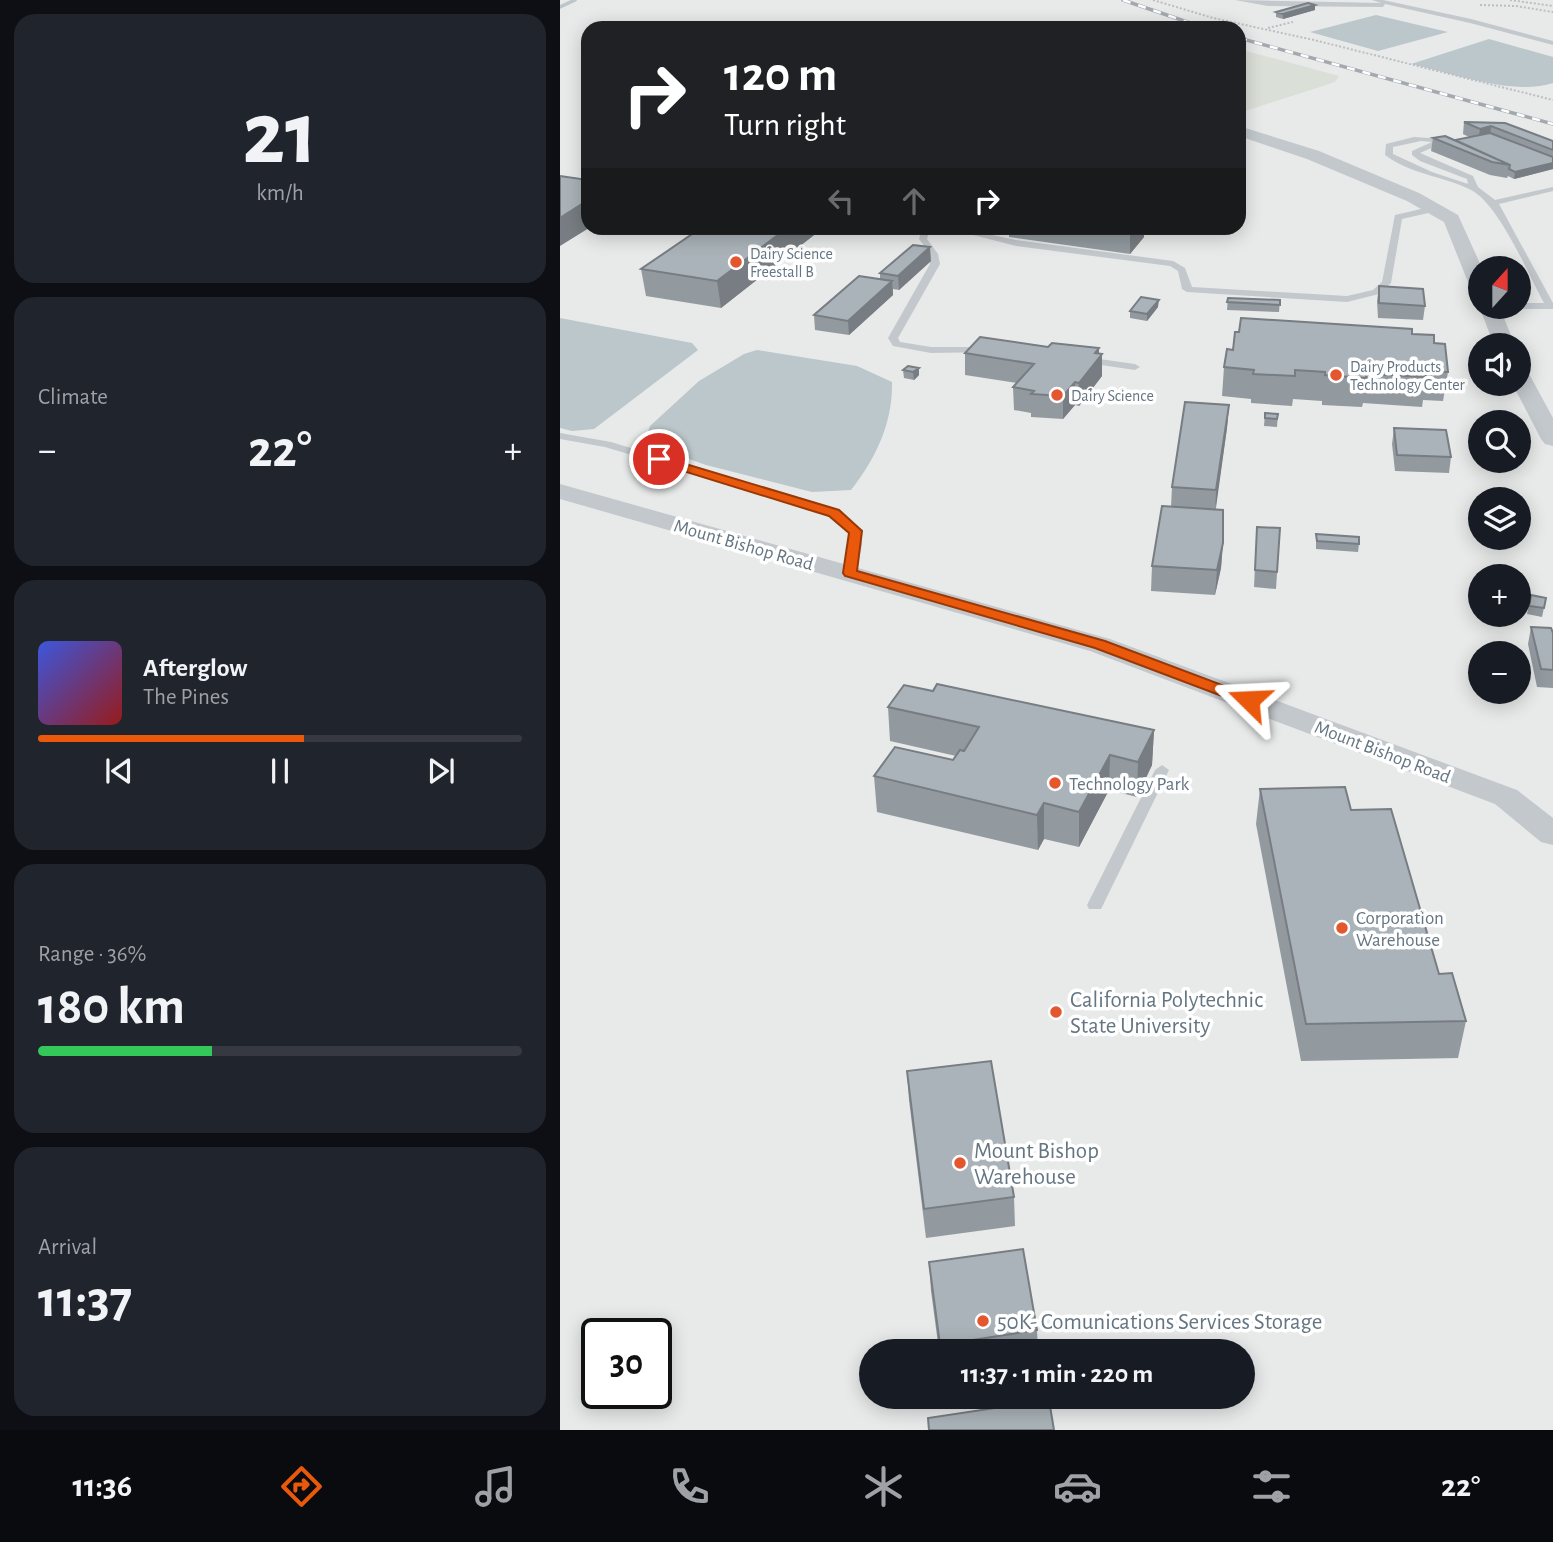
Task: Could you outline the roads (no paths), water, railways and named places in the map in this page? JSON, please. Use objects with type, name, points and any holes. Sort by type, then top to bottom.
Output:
[{"type":"street","points":[[1246,133],[1314,155],[1413,197],[1452,219],[1468,258]]},
{"type":"street","points":[[1530,396],[1553,439]]},
{"type":"street","name":"Mount Bishop Road","points":[[560,491],[1110,648],[1506,797],[1553,834]]},
{"type":"lane","points":[[1238,0],[1268,4],[1402,5]]},
{"type":"lane","points":[[1375,0],[1553,43]]},
{"type":"lane","points":[[1474,188],[1470,178],[1423,159],[1415,153],[1440,141],[1426,137],[1408,139],[1390,146],[1389,155],[1429,174],[1474,188],[1494,203],[1552,306],[1531,306]]},
{"type":"lane","points":[[1494,203],[1553,189]]},
{"type":"lane","points":[[981,235],[1016,243],[1173,264],[1182,270],[1188,288],[1347,299],[1376,292],[1386,283],[1398,218],[1434,209]]},
{"type":"lane","points":[[924,235],[923,239],[934,254],[935,264],[893,338],[897,344],[941,352],[999,350]]},
{"type":"lane","points":[[1068,357],[1135,367]]},
{"type":"lane","points":[[560,436],[607,444],[834,513],[855,531],[856,545],[850,573]]},
{"type":"lane","points":[[1095,905],[1162,770]]},
{"type":"waterway","points":[[560,7],[575,0]]},
{"type":"railway","points":[[1123,0],[1184,21]]},
{"type":"railway","points":[[1246,40],[1553,124]]},
{"type":"place","name":"Dairy Science Freestall B","points":[[736,262]]},
{"type":"place","name":"Dairy Products Technology Center","points":[[1336,375]]},
{"type":"place","name":"Dairy Science","points":[[1057,395]]},
{"type":"place","name":"Technology Park","points":[[1055,783]]},
{"type":"place","name":"Corporation Warehouse","points":[[1342,928]]},
{"type":"place","name":"California Polytechnic State University","points":[[1056,1012]]},
{"type":"place","name":"Mount Bishop Warehouse","points":[[960,1163]]},
{"type":"place","name":"50K- Comunications Services Storage","points":[[983,1321]]}]
